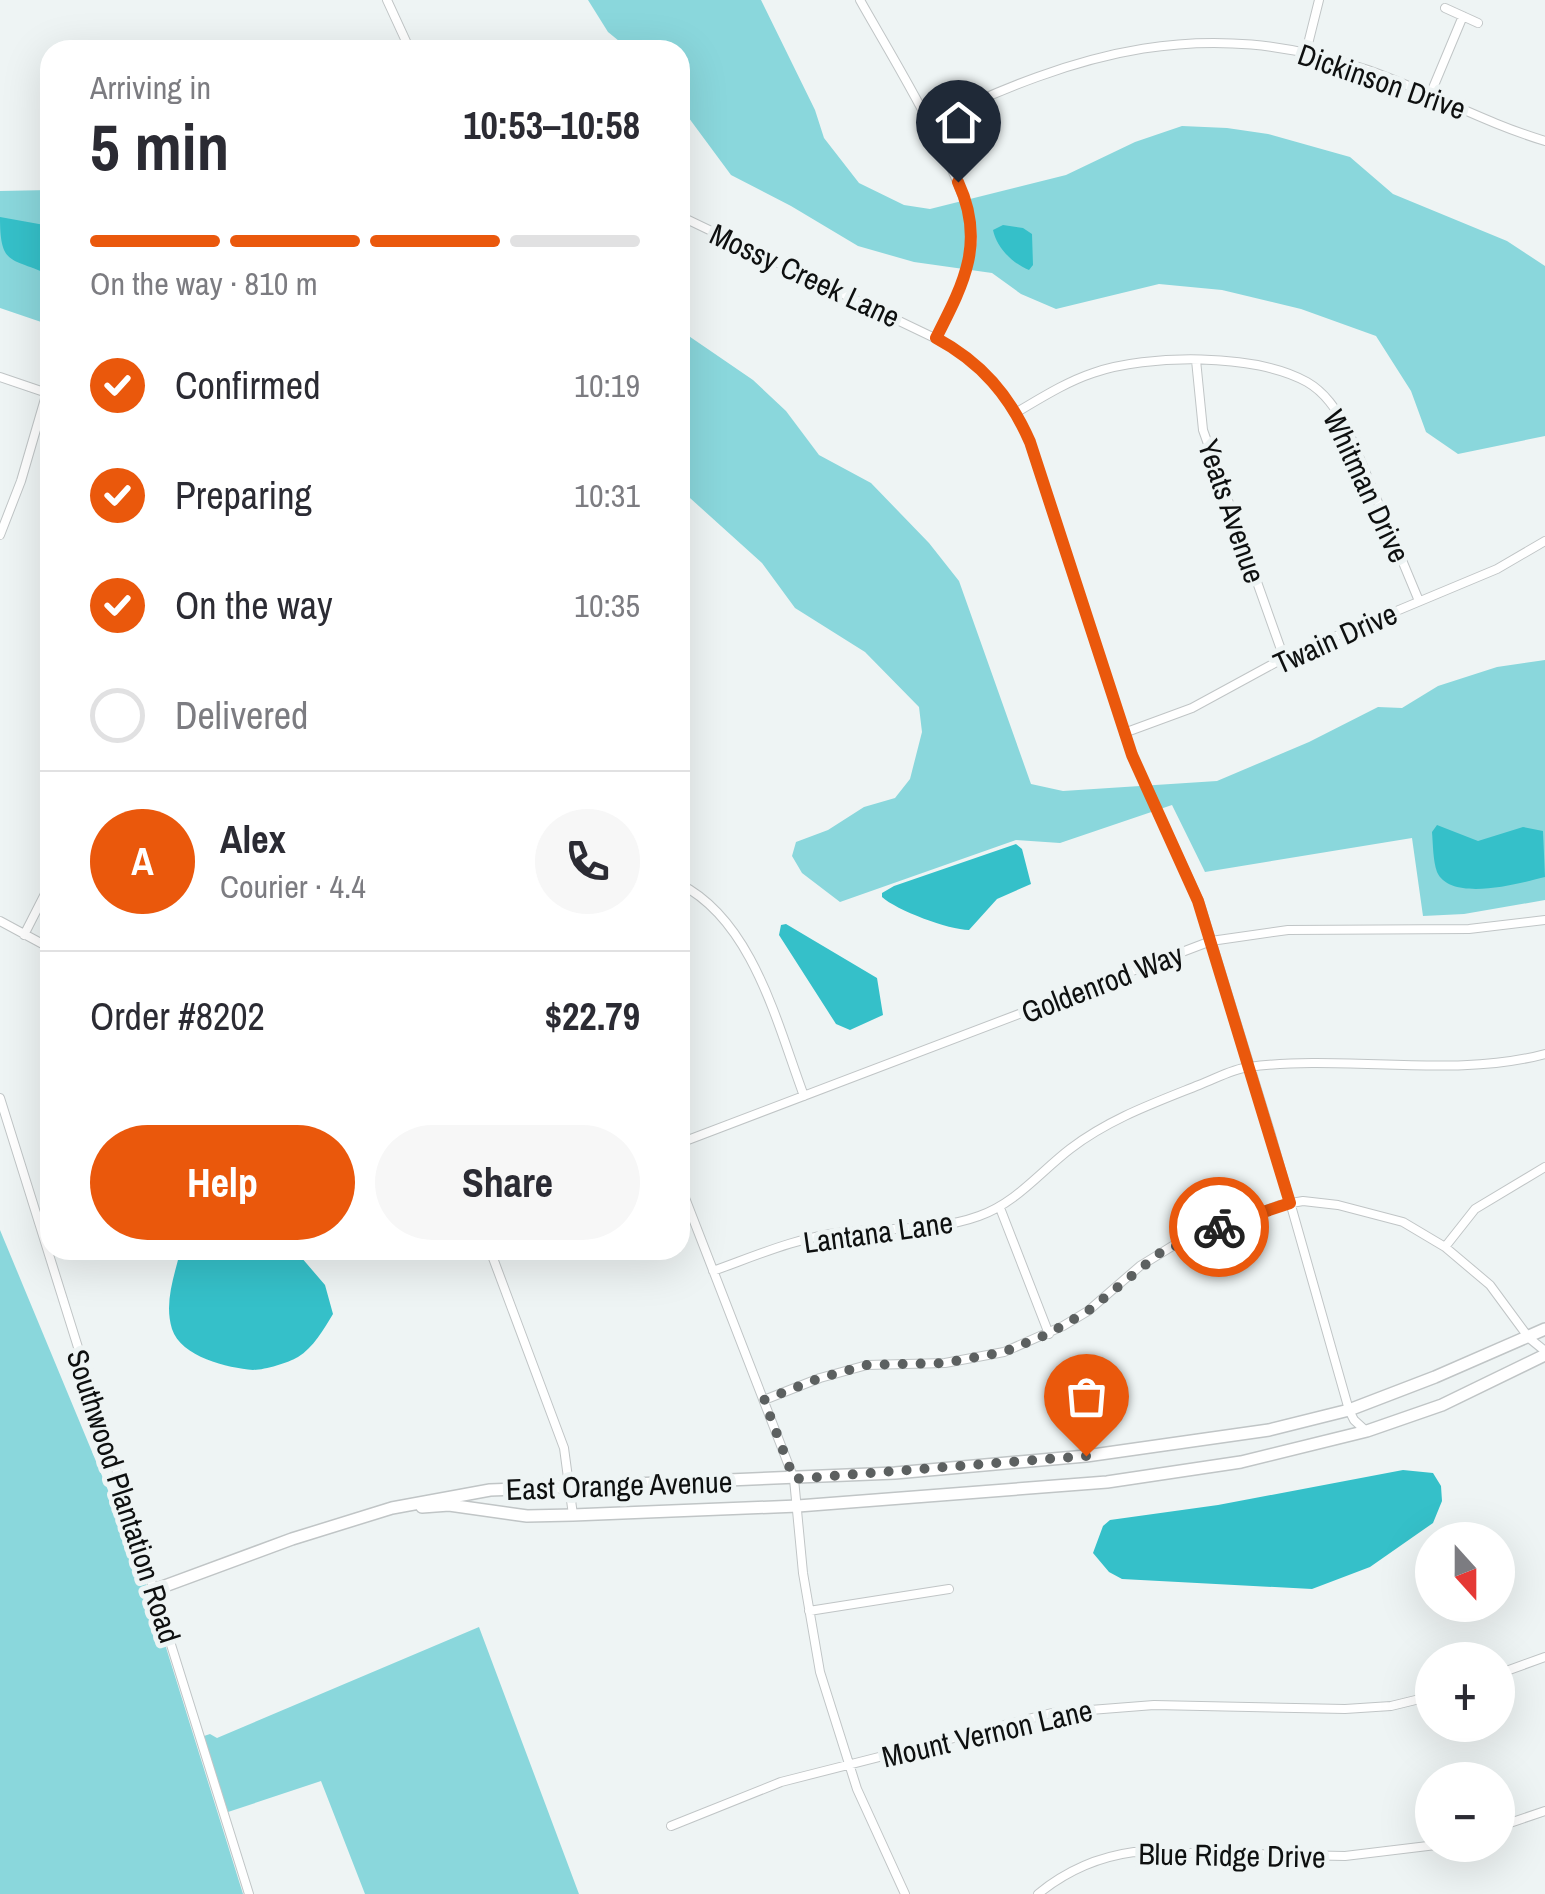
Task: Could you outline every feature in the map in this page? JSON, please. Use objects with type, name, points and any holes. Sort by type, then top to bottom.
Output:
[{"type":"street","points":[[387,0],[405,40]]},
{"type":"street","points":[[860,0],[965,198],[973,241],[965,274],[936,338]]},
{"type":"street","points":[[1306,52],[1319,0]]},
{"type":"street","points":[[1446,8],[1478,23]]},
{"type":"street","points":[[1430,95],[1462,16]]},
{"type":"street","name":"Dickinson Drive","points":[[928,124],[982,98],[1118,51],[1213,42],[1260,44],[1306,52],[1369,70],[1545,141]]},
{"type":"street","name":"Mossy Creek Lane","points":[[690,221],[936,338],[979,367],[1017,412],[1124,733],[1191,881],[1250,1066],[1349,1410],[1367,1431]]},
{"type":"street","name":"Whitman Drive","points":[[1017,412],[1107,368],[1196,360],[1242,363],[1305,380],[1332,403],[1347,428],[1418,601]]},
{"type":"street","name":"Yeats Avenue","points":[[1196,360],[1203,430],[1284,658]]},
{"type":"street","points":[[0,377],[40,390]]},
{"type":"street","points":[[0,535],[40,419]]},
{"type":"street","name":"Twain Drive","points":[[1124,733],[1192,708],[1284,658],[1498,569],[1545,541]]},
{"type":"street","points":[[690,892],[720,916],[746,949],[804,1096]]},
{"type":"street","points":[[24,934],[40,903]]},
{"type":"street","points":[[0,921],[40,943]]},
{"type":"street","name":"Goldenrod Way","points":[[690,1139],[1211,941],[1288,930],[1469,928],[1545,921]]},
{"type":"street","name":"Lantana Lane","points":[[713,1272],[808,1238],[947,1225],[1000,1208],[1092,1132],[1120,1117],[1250,1066],[1294,1062],[1482,1062],[1545,1054]]},
{"type":"street","name":"Southwood Plantation Road","points":[[0,1098],[40,1226]]},
{"type":"street","points":[[1446,1247],[1475,1210],[1545,1166]]},
{"type":"street","points":[[764,1400],[854,1368],[977,1358],[1048,1334],[1088,1311],[1160,1253],[1194,1236],[1302,1200],[1403,1222],[1446,1247],[1490,1285],[1529,1338],[1545,1353]]},
{"type":"street","points":[[1000,1208],[1048,1334]]},
{"type":"street","points":[[690,1211],[794,1479],[808,1611],[820,1672],[866,1810],[905,1894]]},
{"type":"street","name":"Southwood Plantation Road","points":[[51,1260],[248,1894]]},
{"type":"street","points":[[494,1260],[564,1448],[574,1515]]},
{"type":"street","name":"East Orange Avenue","points":[[154,1590],[292,1539],[392,1508],[490,1490],[794,1479],[991,1465],[1185,1444],[1268,1430],[1349,1410],[1545,1329]]},
{"type":"street","name":"East Orange Avenue","points":[[392,1508],[449,1506],[528,1516],[574,1515],[798,1506],[1107,1482],[1241,1462],[1367,1431],[1442,1405],[1545,1353]]},
{"type":"street","points":[[808,1611],[949,1589]]},
{"type":"street","points":[[1515,1668],[1545,1657]]},
{"type":"street","name":"Mount Vernon Lane","points":[[671,1826],[781,1782],[1032,1717],[1090,1708],[1154,1705],[1345,1709],[1415,1700]]},
{"type":"street","points":[[1515,1821],[1545,1811]]},
{"type":"street","name":"Blue Ridge Drive","points":[[1038,1894],[1076,1868],[1134,1852],[1345,1856],[1415,1848]]},
{"type":"shaded area","points":[[588,0],[761,0],[815,110],[824,138],[859,183],[904,205],[930,209],[1066,175],[1135,142],[1182,126],[1268,134],[1350,157],[1393,194],[1507,241],[1545,266],[1545,436],[1458,454],[1426,432],[1411,391],[1376,336],[1301,309],[1222,290],[1159,284],[1056,309],[1021,294],[992,273],[914,262],[858,246],[731,175],[690,120],[690,40],[618,40],[608,32]]},
{"type":"shaded area","points":[[40,190],[40,322],[0,308],[0,191]]},
{"type":"shaded area","points":[[0,217],[40,224],[40,271],[10,258],[2,245]]},
{"type":"shaded area","points":[[1003,225],[1023,228],[1032,234],[1033,265],[1029,270],[1011,259],[998,243],[993,230]]},
{"type":"shaded area","points":[[690,337],[753,380],[786,411],[819,455],[871,483],[929,543],[959,581],[1031,784],[1063,791],[1217,781],[1378,707],[1402,708],[1438,686],[1497,667],[1545,660],[1545,900],[1464,914],[1423,916],[1412,838],[1205,872],[1172,805],[1060,843],[1016,840],[840,902],[802,873],[792,856],[796,842],[828,830],[864,807],[895,798],[910,779],[922,732],[919,707],[865,652],[795,608],[762,563],[690,498]]},
{"type":"shaded area","points":[[1437,825],[1478,841],[1523,827],[1543,831],[1545,877],[1487,888],[1456,887],[1437,872],[1432,832]]},
{"type":"shaded area","points":[[1016,844],[1022,849],[1031,884],[997,899],[969,930],[923,918],[882,897],[894,886]]},
{"type":"shaded area","points":[[786,924],[877,978],[883,1015],[850,1030],[836,1024],[779,935],[781,925]]},
{"type":"shaded area","points":[[0,1230],[144,1577],[243,1894],[0,1894]]},
{"type":"shaded area","points":[[178,1260],[304,1260],[325,1285],[333,1314],[318,1338],[298,1357],[263,1369],[231,1367],[195,1354],[177,1339],[170,1319]]},
{"type":"shaded area","points":[[1403,1470],[1433,1473],[1441,1486],[1442,1501],[1433,1522],[1415,1522],[1415,1536],[1370,1567],[1312,1589],[1122,1579],[1109,1572],[1093,1553],[1103,1526],[1110,1520],[1218,1505]]},
{"type":"shaded area","points":[[479,1627],[579,1894],[365,1894],[321,1781],[228,1812],[204,1736],[217,1738]]},
{"type":"way so far","points":[[1086,1456],[794,1479],[764,1400],[842,1370],[867,1365],[945,1363],[1004,1352],[1063,1326],[1088,1311],[1160,1253],[1219,1227]]},
{"type":"route","points":[[958,182],[969,211],[973,241],[965,274],[936,338],[990,378],[1017,412],[1030,442],[1132,755],[1198,901],[1290,1203],[1219,1227]]}]
